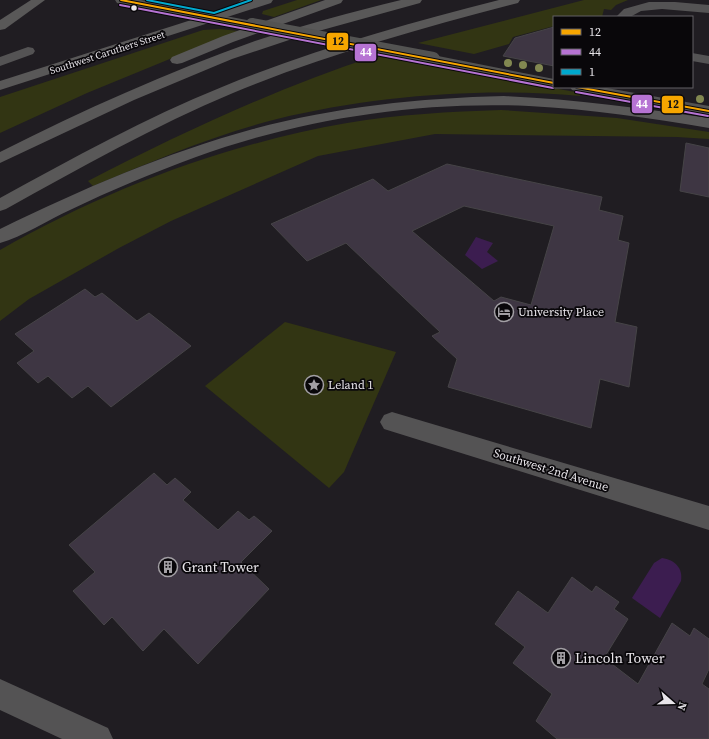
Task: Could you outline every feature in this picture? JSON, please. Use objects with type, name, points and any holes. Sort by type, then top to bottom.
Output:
[{"type":"highway","points":[[0,26],[39,0]]},
{"type":"highway","name":"Southwest Caruthers Street","points":[[0,86],[267,0]]},
{"type":"highway","points":[[163,66],[228,39],[337,0]]},
{"type":"highway","points":[[0,158],[106,105],[202,66],[263,44],[346,18],[416,0]]},
{"type":"highway","points":[[0,205],[96,151],[188,107],[255,79],[312,58],[387,34],[514,0]]},
{"type":"highway","points":[[106,105],[149,74]]},
{"type":"highway","points":[[0,237],[62,206],[119,181],[210,147],[259,132],[350,113],[434,104],[534,102],[594,107],[709,123]]},
{"type":"main road","points":[[121,0],[553,83]]},
{"type":"main road","points":[[238,9],[249,0]]},
{"type":"main road","points":[[588,88],[709,111]]},
{"type":"street","points":[[623,16],[627,10],[638,4],[661,2],[709,9]]},
{"type":"street","points":[[0,62],[28,51]]},
{"type":"street","points":[[693,57],[709,60]]},
{"type":"street","name":"Southwest 2nd Avenue","points":[[392,422],[709,518]]},
{"type":"street","points":[[0,694],[97,739]]},
{"type":"green space","points":[[297,0],[321,0],[274,17],[262,14],[263,11]]},
{"type":"green space","points":[[584,0],[628,0],[616,5],[611,10],[604,9],[602,16],[553,16],[553,26],[513,37],[509,44],[474,54],[418,43]]},
{"type":"green space","points":[[220,29],[238,31],[87,93],[0,133],[0,97],[203,30]]},
{"type":"green space","points":[[375,56],[581,93],[580,96],[543,93],[467,93],[389,99],[351,104],[253,125],[184,149],[93,186],[88,181],[193,129],[265,97]]},
{"type":"green space","points":[[501,110],[617,118],[709,132],[709,139],[677,137],[435,134],[318,156],[171,221],[119,248],[29,299],[0,321],[0,250],[82,207],[212,156],[302,132],[385,117]]},
{"type":"green space","points":[[285,322],[396,352],[344,472],[329,488],[205,386]]},
{"type":"shaded area","points":[[476,237],[493,243],[487,252],[498,261],[482,269],[465,255]]},
{"type":"shaded area","points":[[662,558],[667,559],[677,565],[681,572],[681,581],[660,618],[632,598],[654,563]]},
{"type":"building","points":[[553,27],[553,66],[503,56],[515,38]]},
{"type":"building","points":[[686,143],[709,148],[709,197],[680,191]]},
{"type":"building","points":[[447,164],[602,197],[599,210],[623,216],[618,240],[629,243],[615,322],[637,327],[629,387],[600,379],[591,428],[448,387],[457,359],[432,336],[440,332],[346,243],[307,261],[271,224],[373,179],[388,191]],"holes":[[[464,206],[554,226],[531,305],[501,297],[494,301],[412,231]]]},
{"type":"building","points":[[85,289],[95,297],[102,293],[137,321],[149,313],[191,346],[111,407],[88,386],[72,398],[48,376],[38,383],[17,363],[34,351],[15,334]]},
{"type":"building","name":"Grant Tower","points":[[154,473],[167,485],[175,478],[191,492],[183,500],[218,530],[238,511],[249,520],[254,516],[272,531],[241,562],[269,589],[198,664],[164,629],[143,651],[112,617],[104,625],[73,591],[95,572],[69,545]]},
{"type":"building","name":"Lincoln Tower","points":[[572,577],[592,592],[596,586],[619,602],[614,609],[628,619],[604,658],[638,684],[672,623],[690,636],[694,628],[709,639],[709,669],[702,684],[709,689],[709,739],[557,739],[536,721],[552,694],[513,663],[525,647],[495,624],[518,591],[548,613]]},
{"type":"transit line","name":"12","points":[[121,0],[553,83]]},
{"type":"transit line","name":"1","points":[[147,0],[214,13],[251,0]]},
{"type":"transit line","name":"44","points":[[120,5],[553,88]]},
{"type":"transit line","name":"12","points":[[582,88],[709,111]]},
{"type":"transit line","name":"44","points":[[576,92],[708,116]]},
{"type":"place","name":"University Place","points":[[504,312]]},
{"type":"place","name":"Leland 1","points":[[314,385]]},
{"type":"place","name":"Grant Tower","points":[[168,567]]},
{"type":"place","name":"Lincoln Tower","points":[[561,658]]}]
